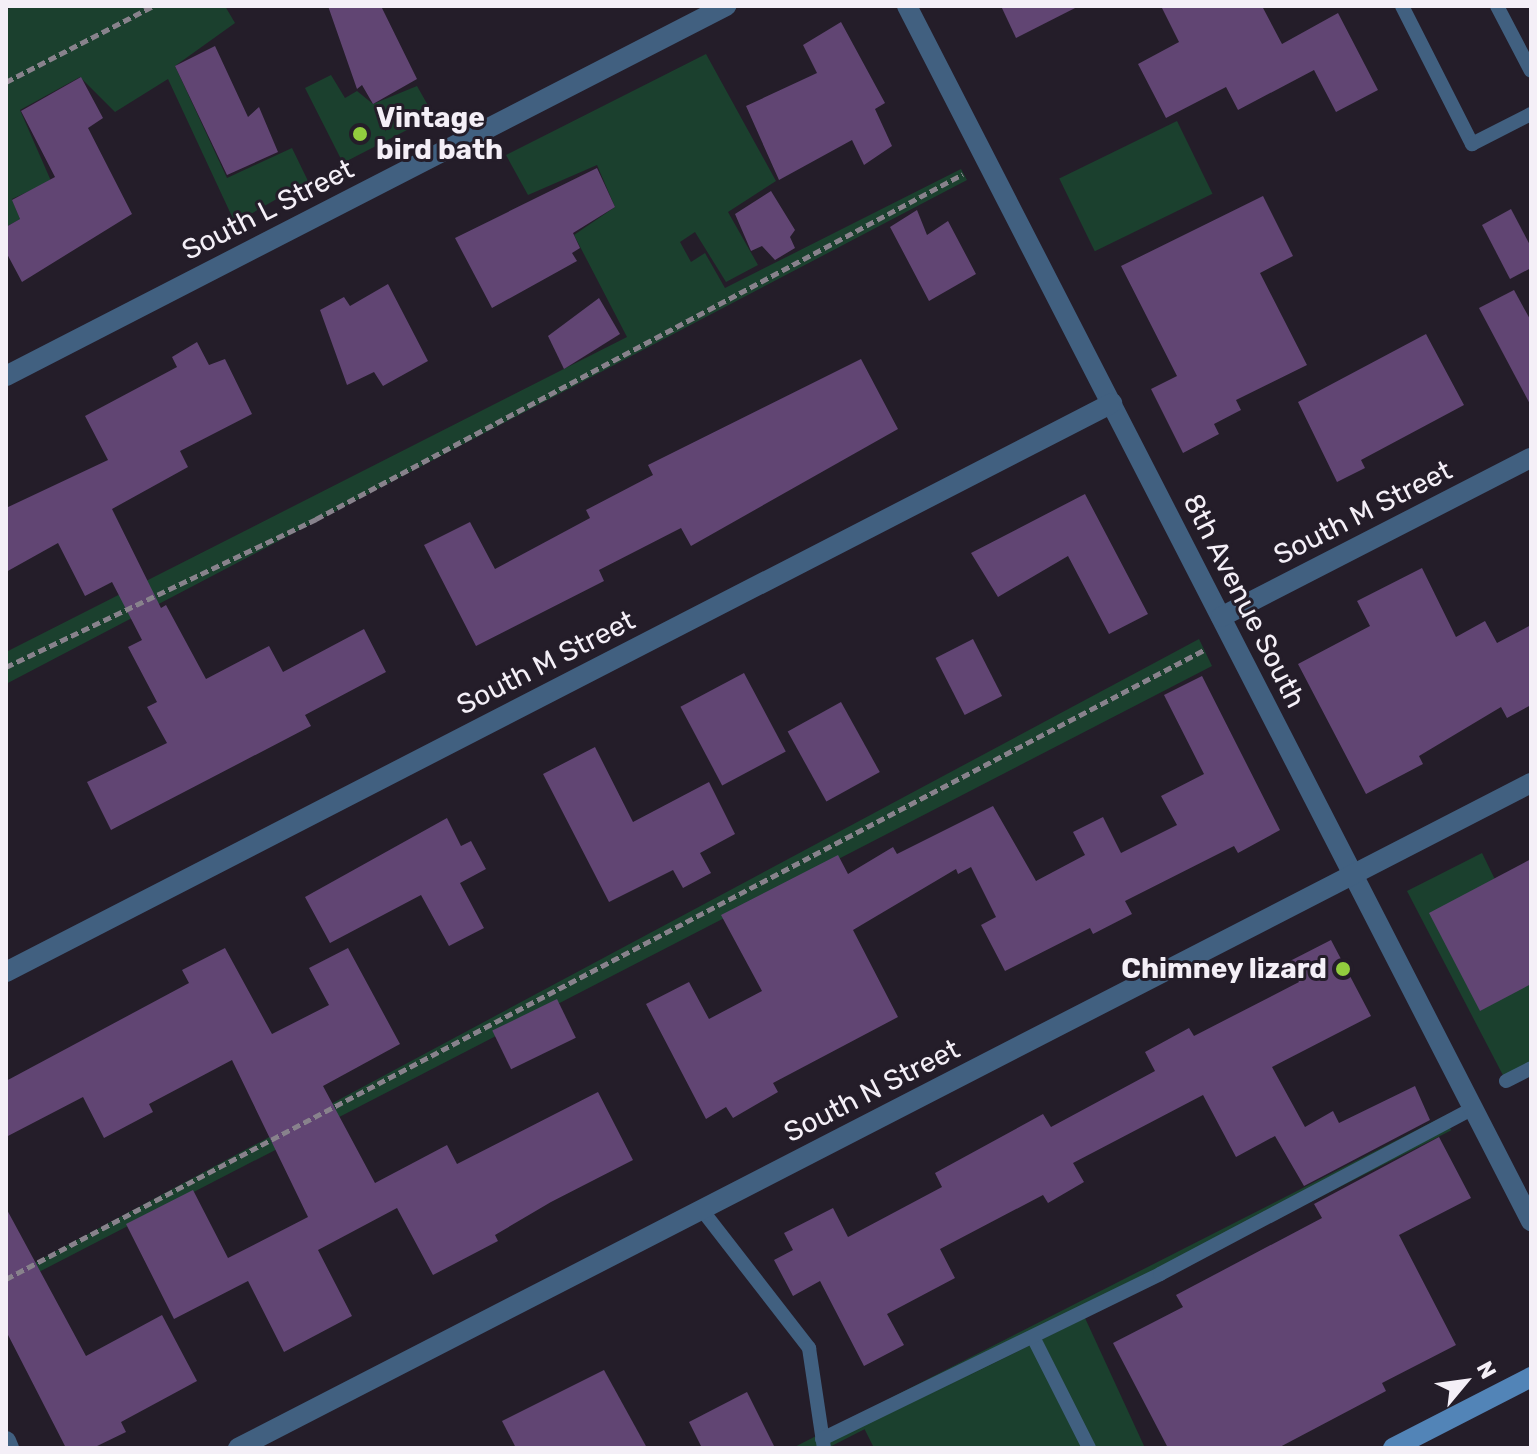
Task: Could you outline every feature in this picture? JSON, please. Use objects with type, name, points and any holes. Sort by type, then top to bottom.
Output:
[{"type":"main road","points":[[1393,1448],[1531,1377]]},
{"type":"street","name":"South L Street","points":[[6,376],[726,6]]},
{"type":"street","name":"8th Avenue South","points":[[907,6],[1531,1221]]},
{"type":"street","name":"South M Street","points":[[6,972],[1112,403]]},
{"type":"street","name":"South M Street","points":[[1221,617],[1531,458]]},
{"type":"street","name":"South N Street","points":[[238,1448],[1531,783]]},
{"type":"street","points":[[6,1441],[9,1448]]},
{"type":"lane","points":[[1402,6],[1472,144],[1531,114]]},
{"type":"lane","points":[[1497,6],[1531,71]]},
{"type":"lane","points":[[1506,1081],[1531,1068]]},
{"type":"lane","points":[[702,1210],[809,1348],[823,1444],[1473,1108]]},
{"type":"lane","points":[[1033,1337],[1089,1448]]},
{"type":"path","points":[[6,82],[153,6]]},
{"type":"path","points":[[6,667],[316,519],[964,174]]},
{"type":"path","points":[[6,1279],[1204,650]]},
{"type":"green space","points":[[14,6],[225,6],[235,23],[175,66],[227,178],[292,148],[308,181],[235,223],[168,79],[115,112],[80,77],[20,110],[51,181],[12,199],[20,219],[6,227],[6,10]]},
{"type":"green space","points":[[706,54],[776,181],[728,212],[758,265],[726,282],[695,232],[680,242],[691,262],[705,253],[725,288],[961,169],[967,180],[6,684],[6,652],[627,337],[574,235],[615,207],[597,165],[528,195],[506,155]]},
{"type":"green space","points":[[331,75],[345,98],[357,91],[373,104],[417,86],[434,116],[343,163],[305,88]]},
{"type":"green space","points":[[1177,121],[1213,194],[1095,251],[1059,178]]},
{"type":"green space","points":[[1199,639],[1212,666],[6,1289],[6,1278]]},
{"type":"green space","points":[[1482,853],[1531,953],[1531,1068],[1506,1081],[1407,891]]},
{"type":"green space","points":[[1444,1116],[1451,1130],[828,1448],[792,1448]]},
{"type":"green space","points":[[1085,1318],[1145,1448],[874,1448],[864,1428]]},
{"type":"building","points":[[328,6],[381,6],[417,79],[373,104],[362,85],[357,89]]},
{"type":"building","points":[[1001,6],[1079,6],[1016,38]]},
{"type":"building","points":[[1161,6],[1262,6],[1282,44],[1338,13],[1378,90],[1336,112],[1314,70],[1238,110],[1226,87],[1166,118],[1138,64],[1179,42]]},
{"type":"building","points":[[841,22],[885,103],[875,109],[892,146],[864,165],[852,140],[779,180],[746,106],[817,73],[803,45]]},
{"type":"building","points":[[215,46],[248,117],[259,107],[278,152],[227,175],[175,66]]},
{"type":"building","points":[[81,77],[103,118],[88,128],[132,214],[22,282],[6,252],[6,227],[20,219],[12,200],[55,177],[21,111]]},
{"type":"building","points":[[597,168],[615,207],[573,233],[580,248],[572,253],[577,261],[492,308],[455,238]]},
{"type":"building","points":[[771,191],[795,230],[790,237],[795,248],[775,260],[762,246],[751,251],[735,214]]},
{"type":"building","points":[[1263,196],[1293,256],[1260,273],[1307,365],[1236,400],[1241,410],[1214,424],[1219,434],[1183,453],[1151,389],[1177,376],[1121,266]]},
{"type":"building","points":[[1511,209],[1531,247],[1531,268],[1510,279],[1482,225]]},
{"type":"building","points":[[917,210],[927,235],[948,221],[976,274],[929,301],[890,227]]},
{"type":"building","points":[[388,284],[428,361],[383,386],[374,372],[347,385],[320,310],[344,297],[350,306]]},
{"type":"building","points":[[1514,290],[1531,321],[1531,406],[1479,308]]},
{"type":"building","points":[[599,298],[620,334],[564,369],[548,336]]},
{"type":"building","points":[[1426,334],[1464,405],[1361,460],[1365,468],[1337,482],[1298,402]]},
{"type":"building","points":[[197,342],[209,365],[225,359],[252,414],[180,451],[188,467],[112,509],[161,608],[166,605],[206,679],[269,646],[283,672],[364,629],[386,672],[305,715],[311,726],[111,830],[87,782],[167,743],[147,707],[157,702],[128,647],[142,640],[112,582],[85,596],[58,543],[6,572],[6,508],[108,460],[85,416],[177,367],[172,357]]},
{"type":"building","points":[[861,359],[898,429],[691,546],[681,528],[599,570],[604,581],[476,646],[424,545],[470,522],[495,569],[590,518],[586,510],[653,475],[648,465]]},
{"type":"building","points":[[1085,494],[1148,614],[1109,634],[1068,556],[998,597],[971,553]]},
{"type":"building","points":[[1422,568],[1456,637],[1485,621],[1497,643],[1531,625],[1531,705],[1507,718],[1501,707],[1419,756],[1423,764],[1366,794],[1298,664],[1370,626],[1357,601]]},
{"type":"building","points":[[973,639],[1002,696],[965,715],[936,658]]},
{"type":"building","points":[[744,673],[786,752],[722,785],[680,707]]},
{"type":"building","points":[[1202,676],[1280,830],[1238,853],[1234,846],[1125,901],[1132,914],[1093,934],[1090,928],[1005,971],[981,925],[996,917],[971,867],[958,874],[956,869],[853,930],[898,1017],[773,1083],[778,1092],[733,1118],[726,1107],[706,1119],[646,1004],[689,982],[709,1019],[762,991],[721,915],[838,855],[848,874],[893,847],[897,854],[993,806],[1036,881],[1085,855],[1073,832],[1103,817],[1121,853],[1177,825],[1161,796],[1204,774],[1164,695]]},
{"type":"building","points":[[841,702],[880,772],[826,802],[788,732]]},
{"type":"building","points":[[595,747],[633,822],[709,782],[735,834],[700,853],[711,873],[683,888],[673,870],[609,902],[543,774]]},
{"type":"building","points":[[447,818],[461,846],[471,841],[486,869],[460,883],[484,928],[449,946],[421,895],[330,943],[305,897]]},
{"type":"building","points":[[1531,859],[1531,984],[1480,1011],[1429,913]]},
{"type":"building","points":[[1331,940],[1371,1016],[1272,1067],[1305,1127],[1333,1111],[1339,1123],[1415,1086],[1430,1120],[1304,1186],[1275,1136],[1236,1157],[1203,1095],[1073,1163],[1084,1182],[1048,1203],[1043,1195],[940,1249],[955,1278],[887,1314],[904,1345],[864,1366],[820,1281],[793,1296],[774,1260],[793,1250],[784,1233],[833,1208],[848,1237],[942,1187],[935,1173],[1043,1114],[1051,1127],[1155,1071],[1145,1052],[1189,1028],[1194,1036],[1299,982],[1288,962]]},
{"type":"building","points":[[225,948],[272,1034],[329,1005],[309,968],[348,948],[400,1044],[323,1086],[375,1183],[447,1145],[457,1164],[598,1092],[633,1160],[551,1202],[495,1235],[498,1241],[433,1275],[397,1208],[318,1250],[352,1316],[284,1352],[248,1281],[174,1319],[126,1224],[193,1190],[228,1258],[308,1217],[232,1060],[149,1104],[153,1112],[104,1138],[83,1097],[6,1137],[6,1081],[189,983],[182,970]]},
{"type":"building","points":[[557,999],[576,1038],[511,1069],[492,1031]]},
{"type":"building","points":[[1439,1137],[1471,1198],[1399,1235],[1456,1345],[1382,1383],[1386,1391],[1278,1448],[1168,1448],[1113,1343],[1183,1307],[1176,1295],[1322,1218],[1314,1204]]},
{"type":"building","points":[[6,1208],[86,1356],[162,1315],[197,1381],[121,1422],[126,1432],[93,1448],[66,1448],[6,1331]]},
{"type":"building","points":[[604,1370],[647,1448],[516,1448],[502,1421]]},
{"type":"building","points":[[747,1392],[775,1448],[702,1448],[689,1422]]},
{"type":"place","name":"Vintage bird bath","points":[[360,134]]},
{"type":"place","name":"Chimney lizard","points":[[1343,969]]}]
